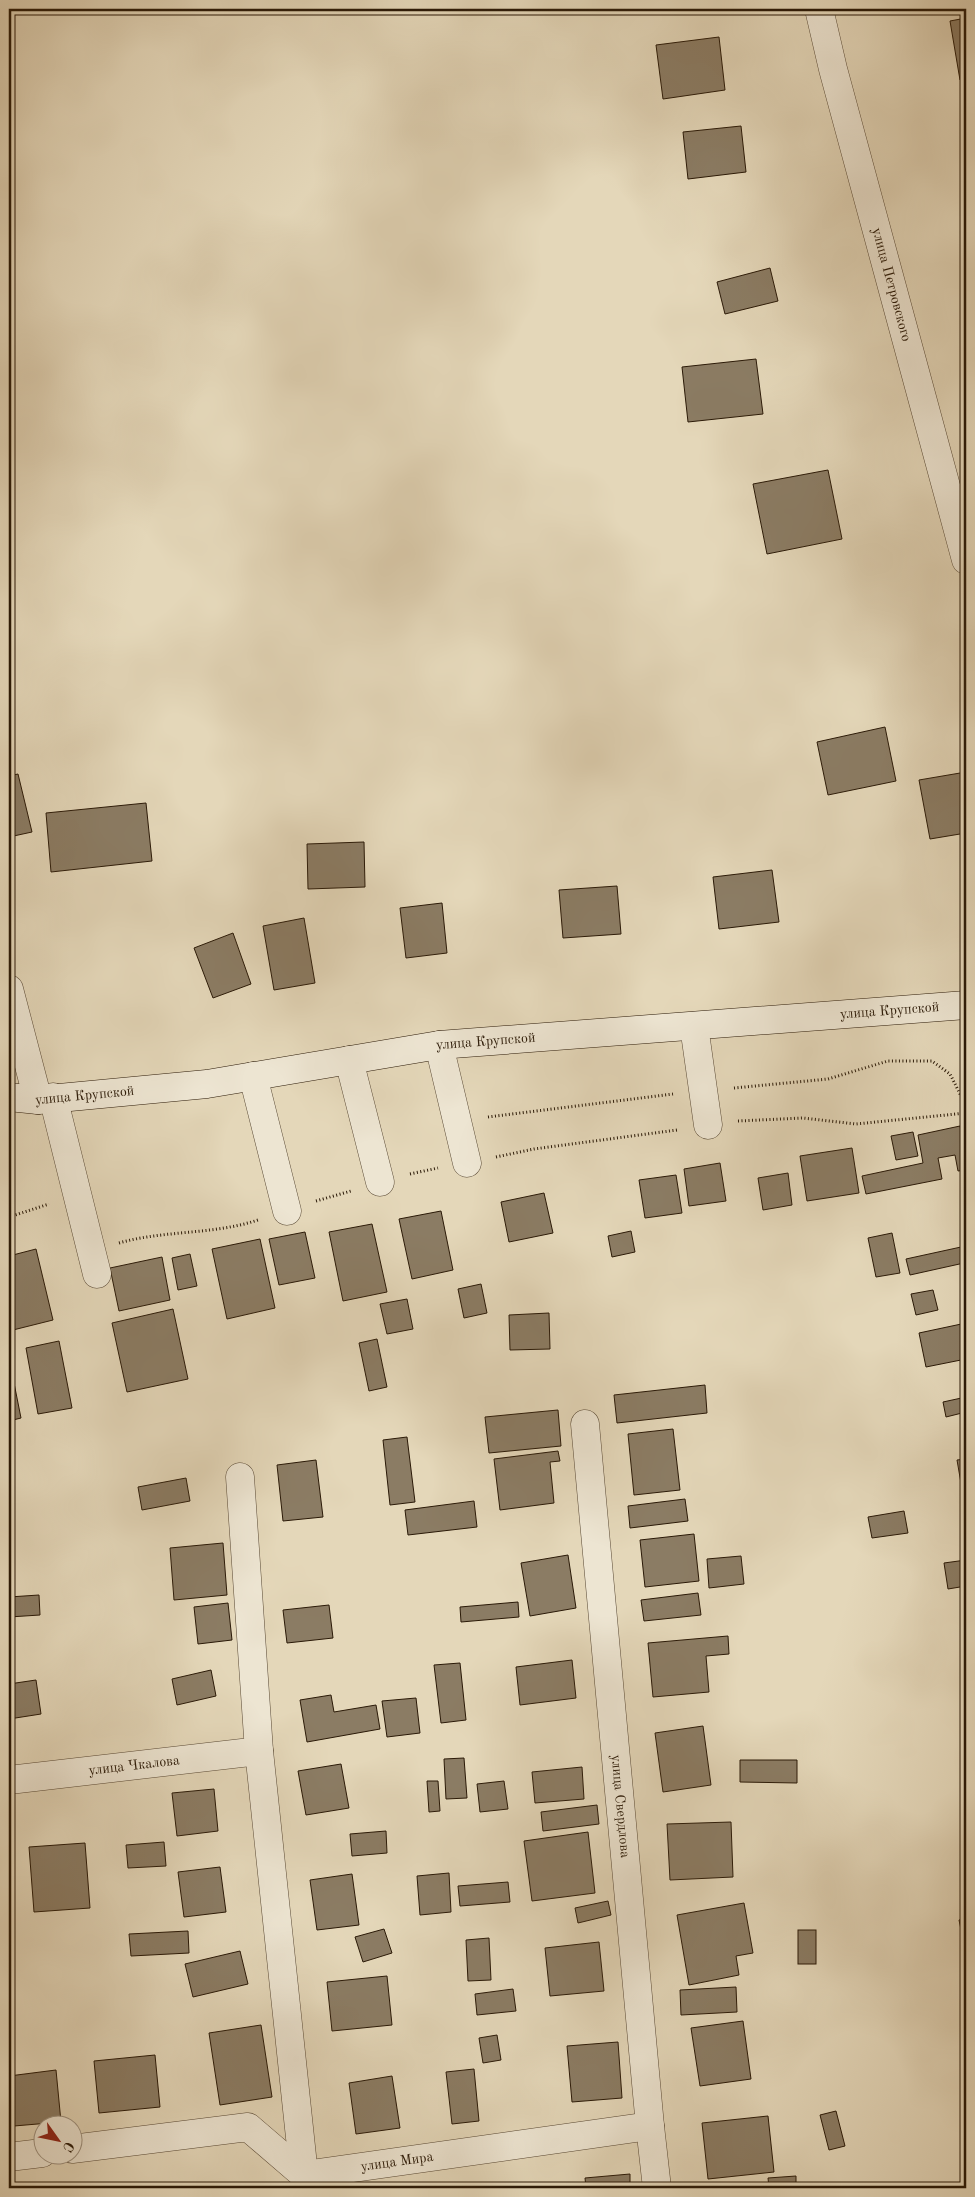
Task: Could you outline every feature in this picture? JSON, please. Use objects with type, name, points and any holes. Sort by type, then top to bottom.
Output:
[{"type":"street","name":"улица Петровского","points":[[819,9],[833,69],[966,560]]},
{"type":"street","points":[[9,989],[45,1099],[94,1262]]},
{"type":"street","name":"улица Крупской","points":[[9,1098],[45,1099],[208,1084],[439,1045],[966,1005]]},
{"type":"street","points":[[694,1026],[708,1125]]},
{"type":"street","points":[[439,1045],[467,1163]]},
{"type":"street","points":[[349,1060],[380,1182]]},
{"type":"street","points":[[253,1076],[287,1212]]},
{"type":"street","name":"улица Свердлова","points":[[586,1424],[657,2188]]},
{"type":"street","points":[[240,1477],[259,1751],[304,2175]]},
{"type":"street","name":"улица Чкалова","points":[[9,1780],[259,1751]]},
{"type":"street","name":"улица Мира","points":[[304,2175],[650,2126]]},
{"type":"street","points":[[82,2148],[248,2127],[304,2175]]},
{"type":"street","points":[[9,2157],[32,2154]]},
{"type":"path","points":[[94,1262],[143,1236],[180,1234],[246,1224],[380,1182],[534,1149],[752,1119],[802,1118],[856,1124],[966,1113]]},
{"type":"building","points":[[624,9],[644,9],[624,12]]},
{"type":"building","points":[[966,18],[966,79],[960,80],[950,21]]},
{"type":"building","points":[[719,37],[725,90],[663,99],[656,45]]},
{"type":"building","points":[[741,126],[746,172],[688,179],[683,132]]},
{"type":"building","points":[[770,268],[778,301],[725,314],[717,282]]},
{"type":"building","points":[[756,359],[763,414],[688,422],[682,367]]},
{"type":"building","points":[[828,470],[842,539],[767,554],[753,484]]},
{"type":"building","points":[[885,727],[896,781],[828,795],[817,742]]},
{"type":"building","points":[[966,772],[966,833],[930,839],[919,780]]},
{"type":"building","points":[[18,774],[32,832],[9,837],[9,776]]},
{"type":"building","points":[[146,803],[152,861],[51,872],[46,813]]},
{"type":"building","points":[[364,842],[365,887],[308,889],[307,844]]},
{"type":"building","points":[[772,870],[779,922],[719,929],[713,877]]},
{"type":"building","points":[[617,886],[621,934],[563,938],[559,890]]},
{"type":"building","points":[[442,903],[447,953],[406,958],[400,908]]},
{"type":"building","points":[[304,918],[315,983],[274,990],[263,926]]},
{"type":"building","points":[[233,933],[251,984],[213,998],[194,948]]},
{"type":"building","points":[[960,1126],[963,1139],[966,1138],[966,1170],[958,1171],[955,1155],[938,1158],[942,1179],[866,1194],[862,1176],[923,1163],[918,1135]]},
{"type":"building","points":[[913,1132],[918,1156],[896,1160],[891,1136]]},
{"type":"building","points":[[852,1148],[859,1193],[807,1201],[800,1156]]},
{"type":"building","points":[[720,1163],[726,1201],[689,1206],[684,1169]]},
{"type":"building","points":[[788,1173],[792,1205],[763,1210],[758,1178]]},
{"type":"building","points":[[676,1175],[682,1213],[645,1218],[639,1180]]},
{"type":"building","points":[[544,1193],[553,1233],[509,1242],[501,1202]]},
{"type":"building","points":[[966,1198],[966,1230],[961,1199]]},
{"type":"building","points":[[441,1211],[453,1270],[412,1279],[399,1219]]},
{"type":"building","points":[[372,1224],[387,1292],[343,1301],[329,1232]]},
{"type":"building","points":[[631,1231],[635,1252],[612,1257],[608,1236]]},
{"type":"building","points":[[305,1232],[315,1278],[279,1285],[269,1239]]},
{"type":"building","points":[[892,1233],[900,1273],[876,1277],[868,1238]]},
{"type":"building","points":[[260,1239],[275,1308],[227,1319],[212,1249]]},
{"type":"building","points":[[961,1247],[964,1263],[910,1275],[906,1259]]},
{"type":"building","points":[[36,1249],[53,1320],[9,1331],[9,1256]]},
{"type":"building","points":[[190,1254],[197,1286],[178,1290],[172,1258]]},
{"type":"building","points":[[162,1257],[170,1300],[119,1311],[110,1268]]},
{"type":"building","points":[[481,1284],[487,1313],[464,1318],[458,1289]]},
{"type":"building","points":[[933,1290],[938,1310],[916,1315],[911,1294]]},
{"type":"building","points":[[407,1299],[413,1329],[387,1334],[380,1304]]},
{"type":"building","points":[[173,1309],[188,1379],[127,1392],[112,1323]]},
{"type":"building","points":[[549,1313],[550,1349],[510,1350],[509,1315]]},
{"type":"building","points":[[966,1323],[966,1359],[926,1367],[919,1333]]},
{"type":"building","points":[[377,1339],[387,1387],[369,1391],[359,1343]]},
{"type":"building","points":[[59,1341],[72,1408],[38,1414],[26,1348]]},
{"type":"building","points":[[9,1358],[21,1418],[9,1421]]},
{"type":"building","points":[[705,1385],[707,1413],[617,1423],[614,1395]]},
{"type":"building","points":[[966,1397],[966,1412],[946,1417],[943,1402]]},
{"type":"building","points":[[558,1410],[561,1446],[489,1453],[485,1417]]},
{"type":"building","points":[[673,1429],[680,1490],[634,1495],[628,1434]]},
{"type":"building","points":[[407,1437],[415,1502],[390,1505],[383,1440]]},
{"type":"building","points":[[558,1451],[560,1461],[550,1462],[554,1503],[500,1510],[494,1459]]},
{"type":"building","points":[[966,1459],[966,1489],[962,1489],[957,1460]]},
{"type":"building","points":[[316,1460],[323,1517],[283,1521],[277,1465]]},
{"type":"building","points":[[186,1478],[190,1501],[142,1510],[138,1487]]},
{"type":"building","points":[[685,1499],[688,1521],[630,1528],[628,1506]]},
{"type":"building","points":[[474,1501],[477,1527],[408,1535],[405,1510]]},
{"type":"building","points":[[904,1511],[908,1533],[872,1538],[868,1517]]},
{"type":"building","points":[[694,1534],[699,1581],[645,1587],[640,1540]]},
{"type":"building","points":[[223,1543],[227,1595],[174,1600],[170,1548]]},
{"type":"building","points":[[568,1555],[576,1608],[530,1616],[521,1563]]},
{"type":"building","points":[[741,1556],[744,1584],[709,1588],[707,1559]]},
{"type":"building","points":[[966,1560],[966,1586],[948,1589],[944,1563]]},
{"type":"building","points":[[698,1593],[701,1615],[644,1621],[641,1600]]},
{"type":"building","points":[[39,1595],[40,1615],[9,1617],[9,1597]]},
{"type":"building","points":[[518,1602],[519,1617],[461,1622],[460,1607]]},
{"type":"building","points":[[228,1603],[232,1640],[198,1644],[194,1607]]},
{"type":"building","points":[[329,1605],[333,1638],[287,1643],[283,1610]]},
{"type":"building","points":[[728,1636],[729,1654],[706,1656],[709,1692],[653,1697],[648,1643]]},
{"type":"building","points":[[572,1660],[576,1698],[520,1705],[516,1667]]},
{"type":"building","points":[[460,1663],[466,1720],[441,1723],[434,1665]]},
{"type":"building","points":[[211,1670],[216,1696],[177,1705],[172,1679]]},
{"type":"building","points":[[36,1680],[41,1714],[9,1719],[9,1684]]},
{"type":"building","points":[[331,1695],[334,1712],[376,1705],[380,1729],[307,1742],[300,1700]]},
{"type":"building","points":[[416,1698],[420,1733],[387,1737],[382,1701]]},
{"type":"building","points":[[703,1726],[711,1785],[663,1792],[655,1733]]},
{"type":"building","points":[[464,1758],[467,1798],[446,1799],[444,1759]]},
{"type":"building","points":[[740,1760],[797,1760],[797,1783],[740,1782]]},
{"type":"building","points":[[341,1764],[349,1808],[306,1815],[298,1771]]},
{"type":"building","points":[[582,1767],[584,1799],[535,1803],[532,1772]]},
{"type":"building","points":[[427,1781],[438,1781],[440,1811],[429,1812]]},
{"type":"building","points":[[504,1781],[508,1809],[480,1812],[477,1784]]},
{"type":"building","points":[[214,1789],[218,1831],[177,1836],[172,1793]]},
{"type":"building","points":[[597,1805],[599,1824],[543,1831],[541,1812]]},
{"type":"building","points":[[731,1822],[733,1877],[670,1880],[667,1824]]},
{"type":"building","points":[[386,1831],[387,1853],[352,1856],[350,1834]]},
{"type":"building","points":[[588,1832],[595,1893],[532,1901],[524,1841]]},
{"type":"building","points":[[164,1842],[166,1866],[128,1868],[126,1845]]},
{"type":"building","points":[[85,1843],[90,1908],[34,1912],[29,1847]]},
{"type":"building","points":[[220,1867],[226,1912],[184,1917],[178,1872]]},
{"type":"building","points":[[449,1873],[451,1912],[420,1915],[417,1876]]},
{"type":"building","points":[[352,1874],[359,1925],[317,1930],[310,1880]]},
{"type":"building","points":[[508,1882],[510,1902],[460,1906],[458,1886]]},
{"type":"building","points":[[608,1901],[611,1915],[578,1923],[575,1908]]},
{"type":"building","points":[[744,1903],[753,1953],[736,1956],[739,1975],[689,1985],[677,1915]]},
{"type":"building","points":[[966,1918],[966,1938],[963,1939],[959,1920]]},
{"type":"building","points":[[384,1929],[392,1953],[363,1962],[355,1937]]},
{"type":"building","points":[[798,1930],[816,1930],[816,1964],[798,1964]]},
{"type":"building","points":[[188,1931],[189,1953],[131,1956],[129,1934]]},
{"type":"building","points":[[489,1938],[491,1980],[468,1981],[466,1940]]},
{"type":"building","points":[[599,1942],[604,1991],[550,1996],[545,1948]]},
{"type":"building","points":[[240,1951],[248,1984],[193,1997],[185,1964]]},
{"type":"building","points":[[387,1976],[392,2025],[332,2031],[327,1982]]},
{"type":"building","points":[[736,1987],[737,2012],[681,2015],[680,1990]]},
{"type":"building","points":[[513,1989],[516,2011],[477,2015],[475,1994]]},
{"type":"building","points":[[743,2021],[751,2079],[700,2086],[691,2028]]},
{"type":"building","points":[[261,2025],[272,2097],[220,2105],[209,2033]]},
{"type":"building","points":[[497,2035],[501,2060],[483,2063],[479,2038]]},
{"type":"building","points":[[618,2042],[622,2098],[572,2102],[567,2046]]},
{"type":"building","points":[[155,2055],[160,2107],[99,2113],[94,2061]]},
{"type":"building","points":[[474,2069],[479,2121],[452,2124],[446,2072]]},
{"type":"building","points":[[56,2070],[60,2114],[32,2114],[32,2124],[14,2126],[9,2076]]},
{"type":"building","points":[[392,2076],[400,2128],[356,2134],[349,2083]]},
{"type":"building","points":[[836,2111],[845,2146],[829,2150],[820,2115]]},
{"type":"building","points":[[768,2116],[774,2172],[708,2179],[702,2123]]},
{"type":"building","points":[[630,2174],[630,2188],[586,2188],[585,2178]]},
{"type":"building","points":[[796,2176],[796,2188],[769,2188],[768,2178]]}]
